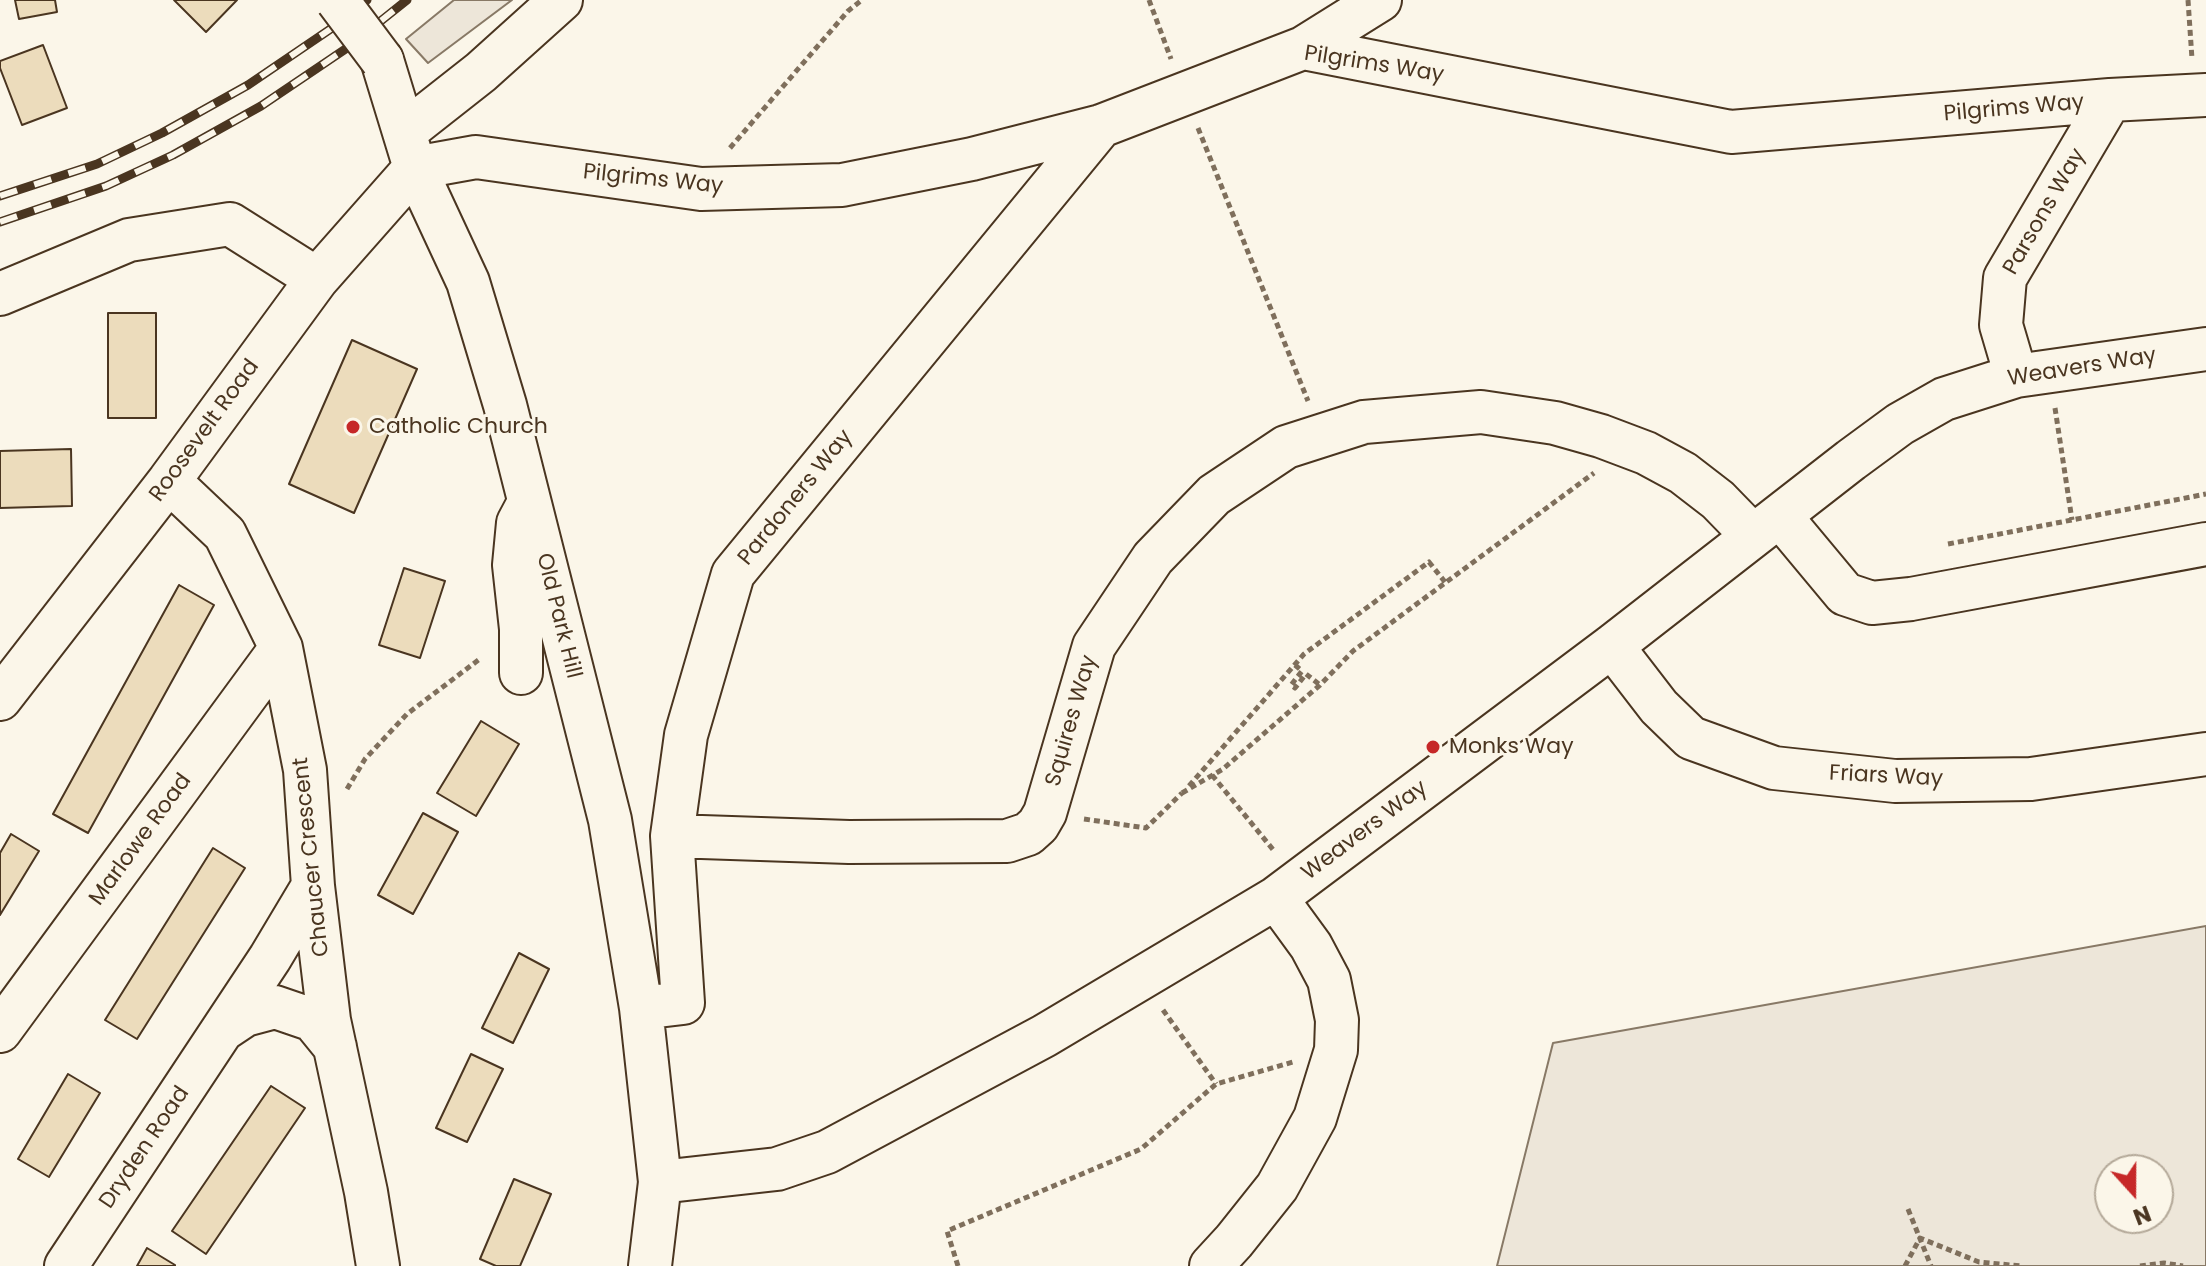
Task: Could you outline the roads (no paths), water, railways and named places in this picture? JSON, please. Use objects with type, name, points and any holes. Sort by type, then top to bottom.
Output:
[{"type":"street","name":"Old Park Hill","points":[[337,0],[382,60],[410,150],[468,282],[505,405],[610,820],[641,1008],[660,1182],[650,1266]]},
{"type":"street","name":"Roosevelt Road","points":[[0,699],[169,481],[410,150],[481,72],[561,0]]},
{"type":"street","points":[[1303,48],[1380,0]]},
{"type":"street","name":"Pilgrims Way","points":[[410,150],[701,189],[842,185],[972,159],[1101,126],[1303,48],[1731,132],[2110,100],[2201,96]]},
{"type":"street","name":"Parsons Way","points":[[2032,373],[2001,325],[2005,278],[2110,100]]},
{"type":"street","name":"Pardoners Way","points":[[641,1008],[683,1003],[672,836],[686,735],[733,574],[1101,126]]},
{"type":"street","points":[[0,294],[129,240],[230,224],[317,279]]},
{"type":"street","name":"Weavers Way","points":[[660,1182],[777,1169],[827,1152],[1044,1036],[1287,889],[1612,646],[1900,424],[1944,399],[2032,373],[2206,349]]},
{"type":"street","name":"Squires Way","points":[[672,836],[849,842],[1007,841],[1028,834],[1045,813],[1094,646],[1153,558],[1214,495],[1286,447],[1364,422],[1481,412],[1555,423],[1630,447],[1683,473],[1718,500],[1767,526],[1845,594],[1872,603],[1911,599],[2206,544]]},
{"type":"street","name":"Chaucer Crescent","points":[[169,481],[225,534],[281,648],[305,770],[313,886],[335,1047],[366,1192],[378,1266]]},
{"type":"street","points":[[521,673],[521,629],[514,565],[518,523],[529,502]]},
{"type":"street","name":"Friars Way","points":[[1612,646],[1659,707],[1691,738],[1774,768],[1895,781],[2031,779],[2206,754]]},
{"type":"street","name":"Marlowe Road","points":[[0,1031],[281,648]]},
{"type":"street","name":"Dryden Road","points":[[66,1266],[224,1029],[313,886]]},
{"type":"street","points":[[1211,1266],[1277,1187],[1315,1118],[1336,1050],[1337,1020],[1329,980],[1287,889]]},
{"type":"street","name":"Dryden Road","points":[[224,1029],[245,1015],[275,1007],[313,1020],[335,1047]]},
{"type":"railway","points":[[0,196],[97,164],[162,133],[248,85],[332,28],[367,0]]},
{"type":"railway","points":[[0,222],[106,186],[173,155],[261,106],[347,48],[407,0]]},
{"type":"place","name":"Catholic Church","points":[[353,427]]},
{"type":"place","name":"Monks Way","points":[[1433,747]]}]
